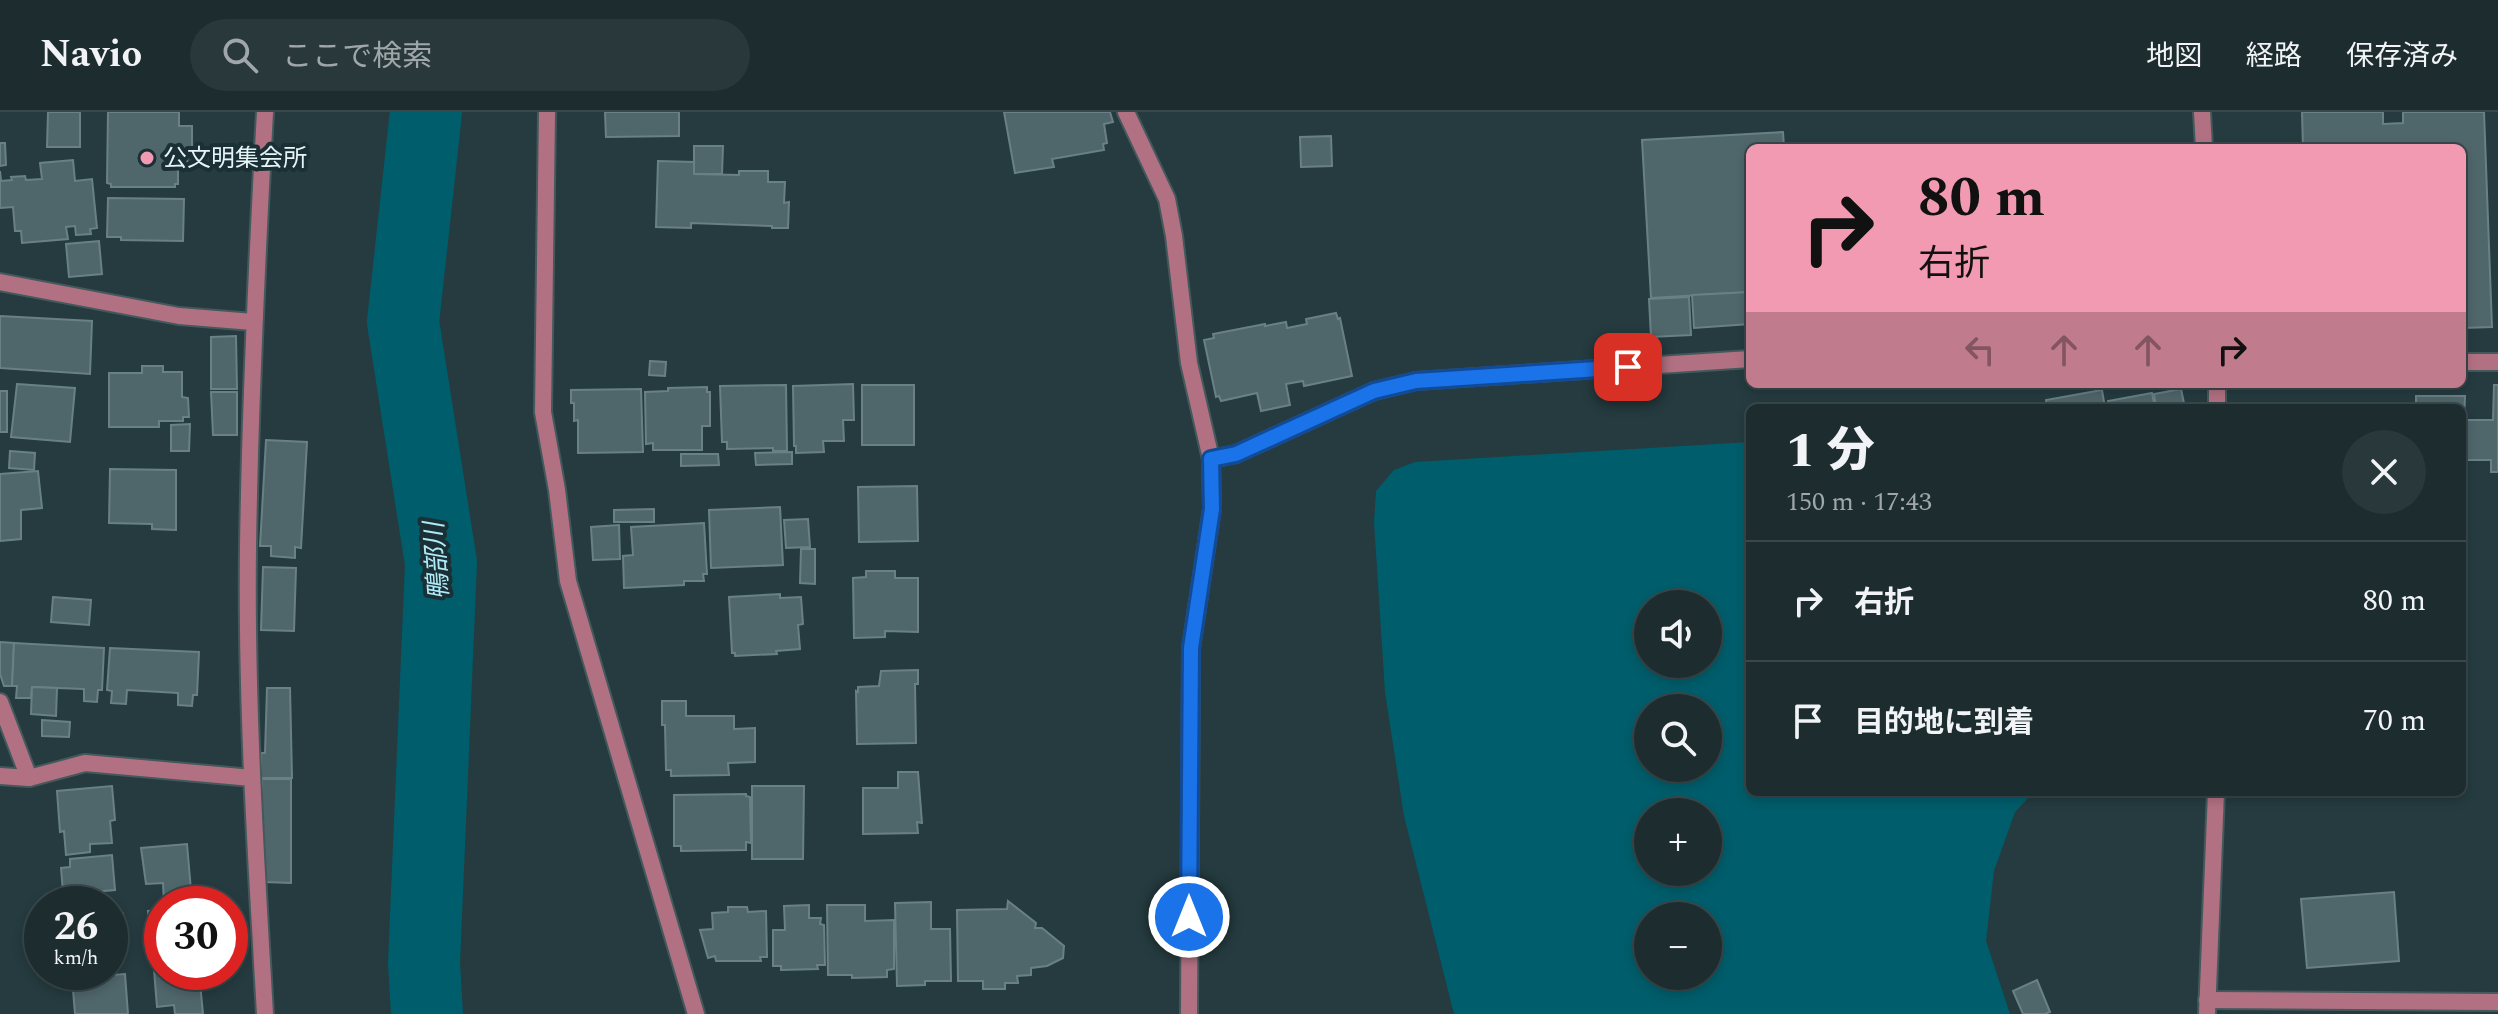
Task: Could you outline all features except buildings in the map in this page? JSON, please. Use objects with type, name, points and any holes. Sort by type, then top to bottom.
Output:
[{"type":"street","points":[[265,112],[253,322],[248,550],[252,778],[265,1014]]},
{"type":"street","points":[[547,112],[543,412],[557,490],[568,581],[696,1014]]},
{"type":"street","points":[[1126,112],[1167,199],[1189,363],[1211,459],[1212,509],[1191,648],[1189,1014]]},
{"type":"street","points":[[2202,112],[2204,144]]},
{"type":"street","points":[[0,282],[179,316],[253,322]]},
{"type":"street","points":[[1211,459],[1236,454],[1374,391],[1416,381],[1746,359]]},
{"type":"street","points":[[2466,362],[2498,362]]},
{"type":"street","points":[[0,702],[29,778]]},
{"type":"street","points":[[0,776],[29,778],[85,763],[252,778]]},
{"type":"street","points":[[2216,796],[2207,1007],[2498,1002]]},
{"type":"water","points":[[1746,442],[1746,796],[2030,796],[2015,812],[1994,871],[1986,941],[2010,1014],[1454,1014],[1404,816],[1385,692],[1374,522],[1376,491],[1394,470],[1415,462]]},
{"type":"waterway","name":"鴨部川","points":[[426,112],[403,322],[441,563],[424,963],[427,1014]]},
{"type":"place","name":"公文明集会所","points":[[147,158]]},
{"type":"route","points":[[1189,917],[1191,648],[1212,509],[1211,459],[1236,454],[1374,391],[1416,381],[1628,367]]}]
